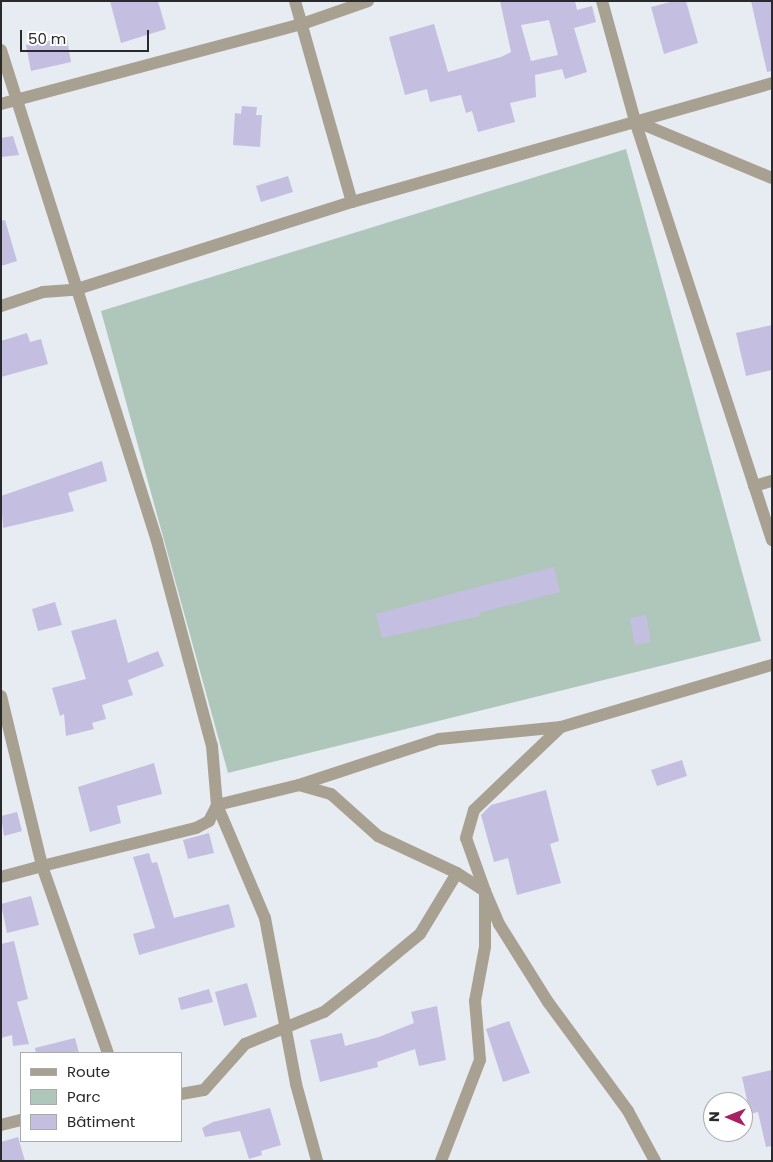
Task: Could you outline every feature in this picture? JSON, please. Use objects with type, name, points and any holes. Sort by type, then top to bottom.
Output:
[{"type":"street","points":[[295,1],[352,202]]},
{"type":"street","points":[[1,104],[302,24],[368,1]]},
{"type":"street","points":[[602,1],[636,121],[772,540]]},
{"type":"street","points":[[1,50],[51,196],[74,290],[112,393],[157,541],[212,746],[217,805],[265,918],[285,1031],[317,1161]]},
{"type":"street","points":[[1,306],[43,292],[74,290],[352,202],[772,83]]},
{"type":"street","points":[[636,121],[772,178]]},
{"type":"street","points":[[754,486],[772,481]]},
{"type":"street","points":[[1,877],[196,828],[208,821],[217,805],[299,785],[439,739],[561,727],[772,666]]},
{"type":"street","points":[[1,699],[42,866],[108,1052]]},
{"type":"street","points":[[561,727],[474,810],[466,838],[484,891],[499,924],[548,1002],[628,1111],[655,1161]]},
{"type":"street","points":[[299,785],[331,794],[378,836],[457,873],[484,891]]},
{"type":"street","points":[[182,1094],[204,1090],[245,1044],[285,1031],[324,1012],[420,934],[457,873]]},
{"type":"street","points":[[441,1161],[480,1060],[475,1001],[485,947],[484,891]]},
{"type":"street","points":[[1,1125],[20,1120]]},
{"type":"green space","points":[[626,149],[761,641],[228,773],[101,311]]},
{"type":"building","points":[[110,1],[158,1],[166,29],[121,43]]},
{"type":"building","points":[[500,1],[575,1],[577,10],[592,6],[596,22],[574,28],[587,72],[565,79],[562,69],[535,75],[536,97],[510,103],[515,122],[478,132],[472,111],[466,113],[461,95],[430,102],[427,89],[405,95],[389,37],[434,24],[448,72],[501,57],[511,52]],"holes":[[[549,20],[558,55],[531,61],[521,25]]]},
{"type":"building","points":[[674,1],[686,1],[698,43],[664,54],[651,7]]},
{"type":"building","points":[[751,1],[772,1],[772,71],[767,72]]},
{"type":"building","points":[[67,38],[71,62],[31,71],[26,45]]},
{"type":"building","points":[[242,106],[257,107],[256,115],[262,115],[260,147],[233,145],[235,113],[241,114]]},
{"type":"building","points":[[13,136],[19,155],[1,157],[1,138]]},
{"type":"building","points":[[288,176],[293,192],[261,202],[256,186]]},
{"type":"building","points":[[5,220],[17,261],[1,266],[1,221]]},
{"type":"building","points":[[772,325],[772,370],[746,376],[736,333]]},
{"type":"building","points":[[27,333],[30,342],[41,339],[48,364],[1,377],[1,341]]},
{"type":"building","points":[[102,461],[107,481],[68,493],[74,511],[3,528],[1,496]]},
{"type":"building","points":[[554,567],[560,592],[479,613],[480,616],[382,638],[376,614]]},
{"type":"building","points":[[55,602],[62,625],[38,631],[32,609]]},
{"type":"building","points":[[646,615],[651,642],[635,645],[630,618]]},
{"type":"building","points":[[116,619],[128,663],[158,651],[164,666],[128,680],[133,695],[102,705],[106,719],[92,723],[94,729],[66,736],[64,714],[60,716],[52,688],[86,679],[71,631]]},
{"type":"building","points":[[682,760],[687,776],[657,786],[651,770]]},
{"type":"building","points":[[154,763],[162,794],[117,806],[121,823],[90,832],[78,787]]},
{"type":"building","points":[[546,790],[559,841],[550,844],[561,883],[517,895],[508,858],[494,862],[481,815],[491,805]]},
{"type":"building","points":[[17,812],[22,831],[4,836],[1,816]]},
{"type":"building","points":[[209,833],[214,853],[188,859],[183,840]]},
{"type":"building","points":[[149,853],[152,863],[157,862],[174,918],[229,904],[235,927],[139,955],[133,934],[155,928],[133,857]]},
{"type":"building","points":[[31,896],[39,925],[7,933],[1,904]]},
{"type":"building","points":[[14,941],[28,999],[17,1002],[29,1044],[13,1046],[12,1035],[1,1038],[1,944]]},
{"type":"building","points":[[247,983],[257,1017],[224,1026],[215,992]]},
{"type":"building","points":[[209,989],[213,1002],[181,1010],[178,998]]},
{"type":"building","points":[[437,1006],[446,1060],[419,1066],[415,1049],[377,1062],[378,1067],[320,1082],[310,1040],[342,1033],[345,1046],[379,1037],[414,1023],[411,1012]]},
{"type":"building","points":[[509,1021],[530,1073],[503,1082],[486,1029]]},
{"type":"building","points":[[75,1038],[79,1052],[36,1052],[35,1048]]},
{"type":"building","points":[[772,1070],[772,1146],[766,1147],[758,1112],[753,1113],[753,1092],[745,1092],[742,1077]]},
{"type":"building","points":[[270,1108],[281,1145],[261,1151],[262,1155],[249,1159],[240,1131],[205,1137],[202,1128],[213,1122]]},
{"type":"building","points":[[18,1137],[25,1161],[1,1161],[1,1142]]}]
